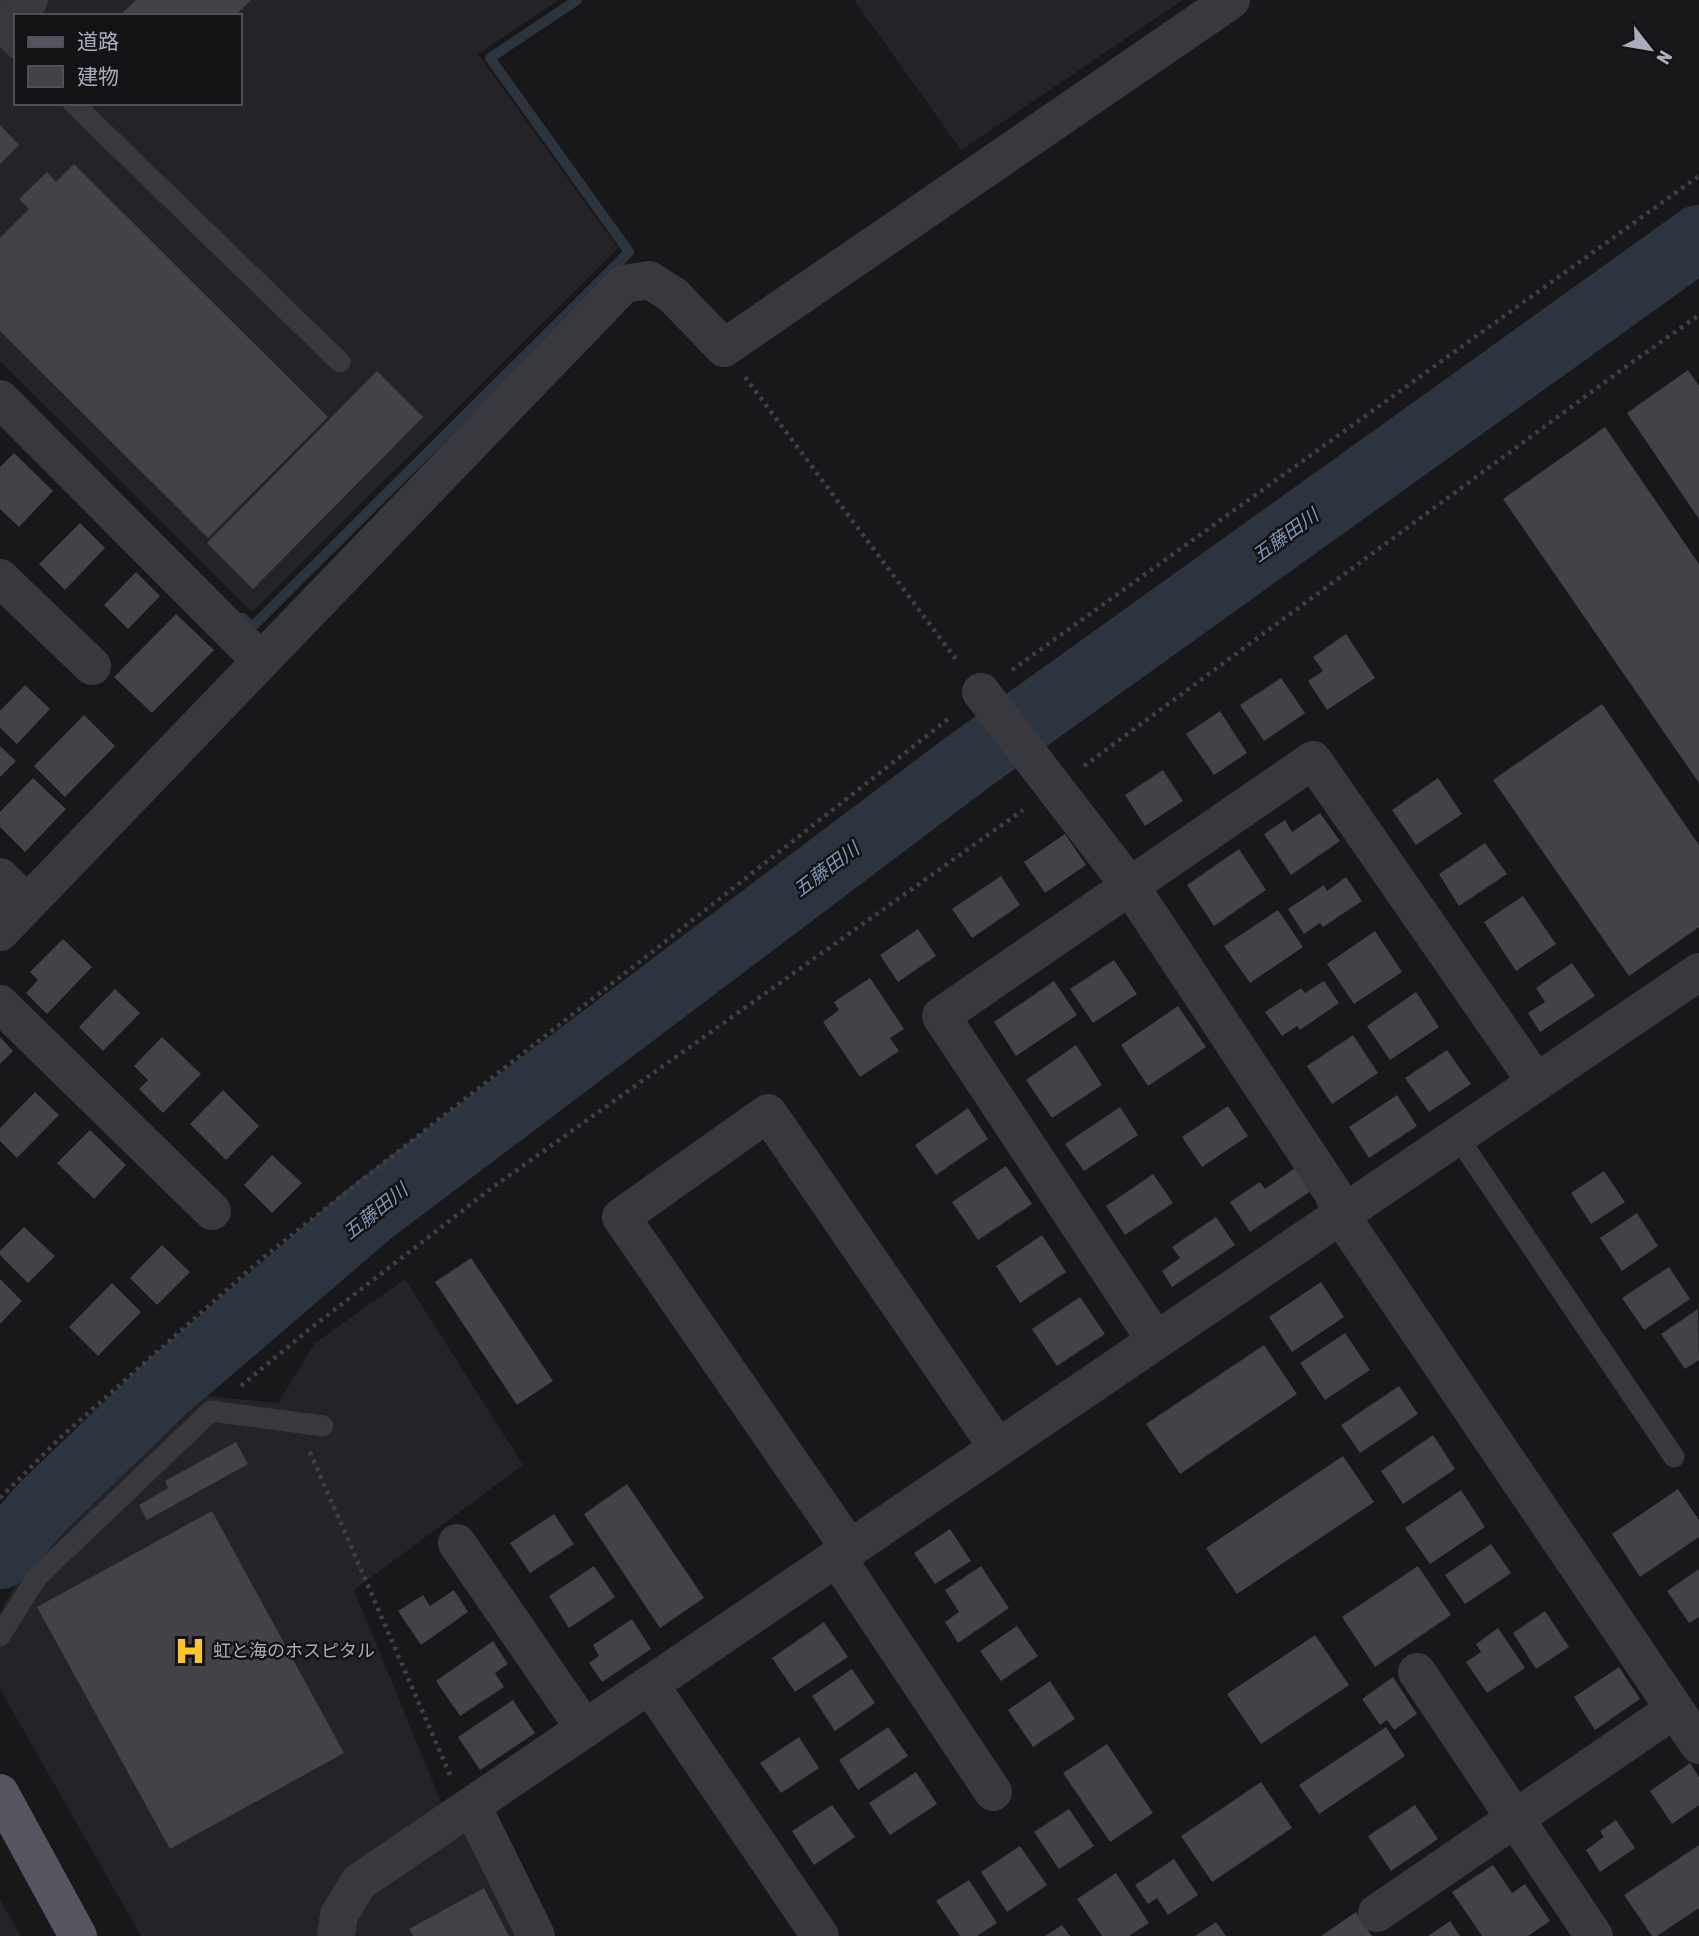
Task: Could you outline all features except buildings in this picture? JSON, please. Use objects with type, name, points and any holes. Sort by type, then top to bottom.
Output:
[{"type":"main road","points":[[0,1793],[78,1936]]},
{"type":"street","points":[[0,27],[29,0]]},
{"type":"street","points":[[0,932],[624,284],[649,280],[673,295],[724,348],[1231,0]]},
{"type":"street","points":[[0,399],[261,661]]},
{"type":"street","points":[[0,578],[92,666]]},
{"type":"street","points":[[981,692],[1130,886],[1333,1194],[1340,1216],[1699,1745]]},
{"type":"street","points":[[1156,1341],[941,1016],[1313,760],[1536,1082]]},
{"type":"street","points":[[0,877],[27,904]]},
{"type":"street","points":[[336,1936],[339,1915],[359,1882],[1699,972]]},
{"type":"street","points":[[0,1004],[212,1211]]},
{"type":"street","points":[[993,1792],[844,1553],[621,1217],[768,1113],[998,1448]]},
{"type":"street","points":[[457,1543],[586,1729]]},
{"type":"street","points":[[1416,1672],[1594,1936]]},
{"type":"street","points":[[650,1685],[820,1936]]},
{"type":"street","points":[[1377,1913],[1675,1709]]},
{"type":"street","points":[[472,1806],[536,1936]]},
{"type":"lane","points":[[0,33],[14,46]]},
{"type":"lane","points":[[75,105],[340,362]]},
{"type":"lane","points":[[1457,1136],[1674,1457]]},
{"type":"lane","points":[[0,1636],[37,1577],[211,1411],[323,1426]]},
{"type":"path","points":[[0,1498],[60,1438],[264,1257],[981,692],[1699,176]]},
{"type":"path","points":[[211,1411],[306,1332],[493,1187],[1054,788],[1699,315]]},
{"type":"path","points":[[724,348],[981,692]]},
{"type":"path","points":[[297,1423],[457,1791],[472,1806]]},
{"type":"shaded area","points":[[0,0],[559,0],[478,54],[618,248],[252,612],[0,361]]},
{"type":"shaded area","points":[[854,0],[1183,0],[961,150]]},
{"type":"shaded area","name":"虹と海のホスピタル","points":[[405,1279],[523,1465],[354,1590],[444,1809],[475,1831],[525,1936],[141,1936],[0,1689],[0,1613],[27,1564],[207,1396],[278,1403],[315,1343]]},
{"type":"shaded area","points":[[0,1900],[21,1936],[0,1936]]},
{"type":"waterway","points":[[243,618],[252,627],[629,252],[490,58],[577,0]]},
{"type":"waterway","name":"五藤田川","points":[[0,1556],[42,1507],[166,1388],[370,1213],[968,762],[1699,238]]},
{"type":"place","name":"虹と海のホスピタル","points":[[190,1651]]}]
